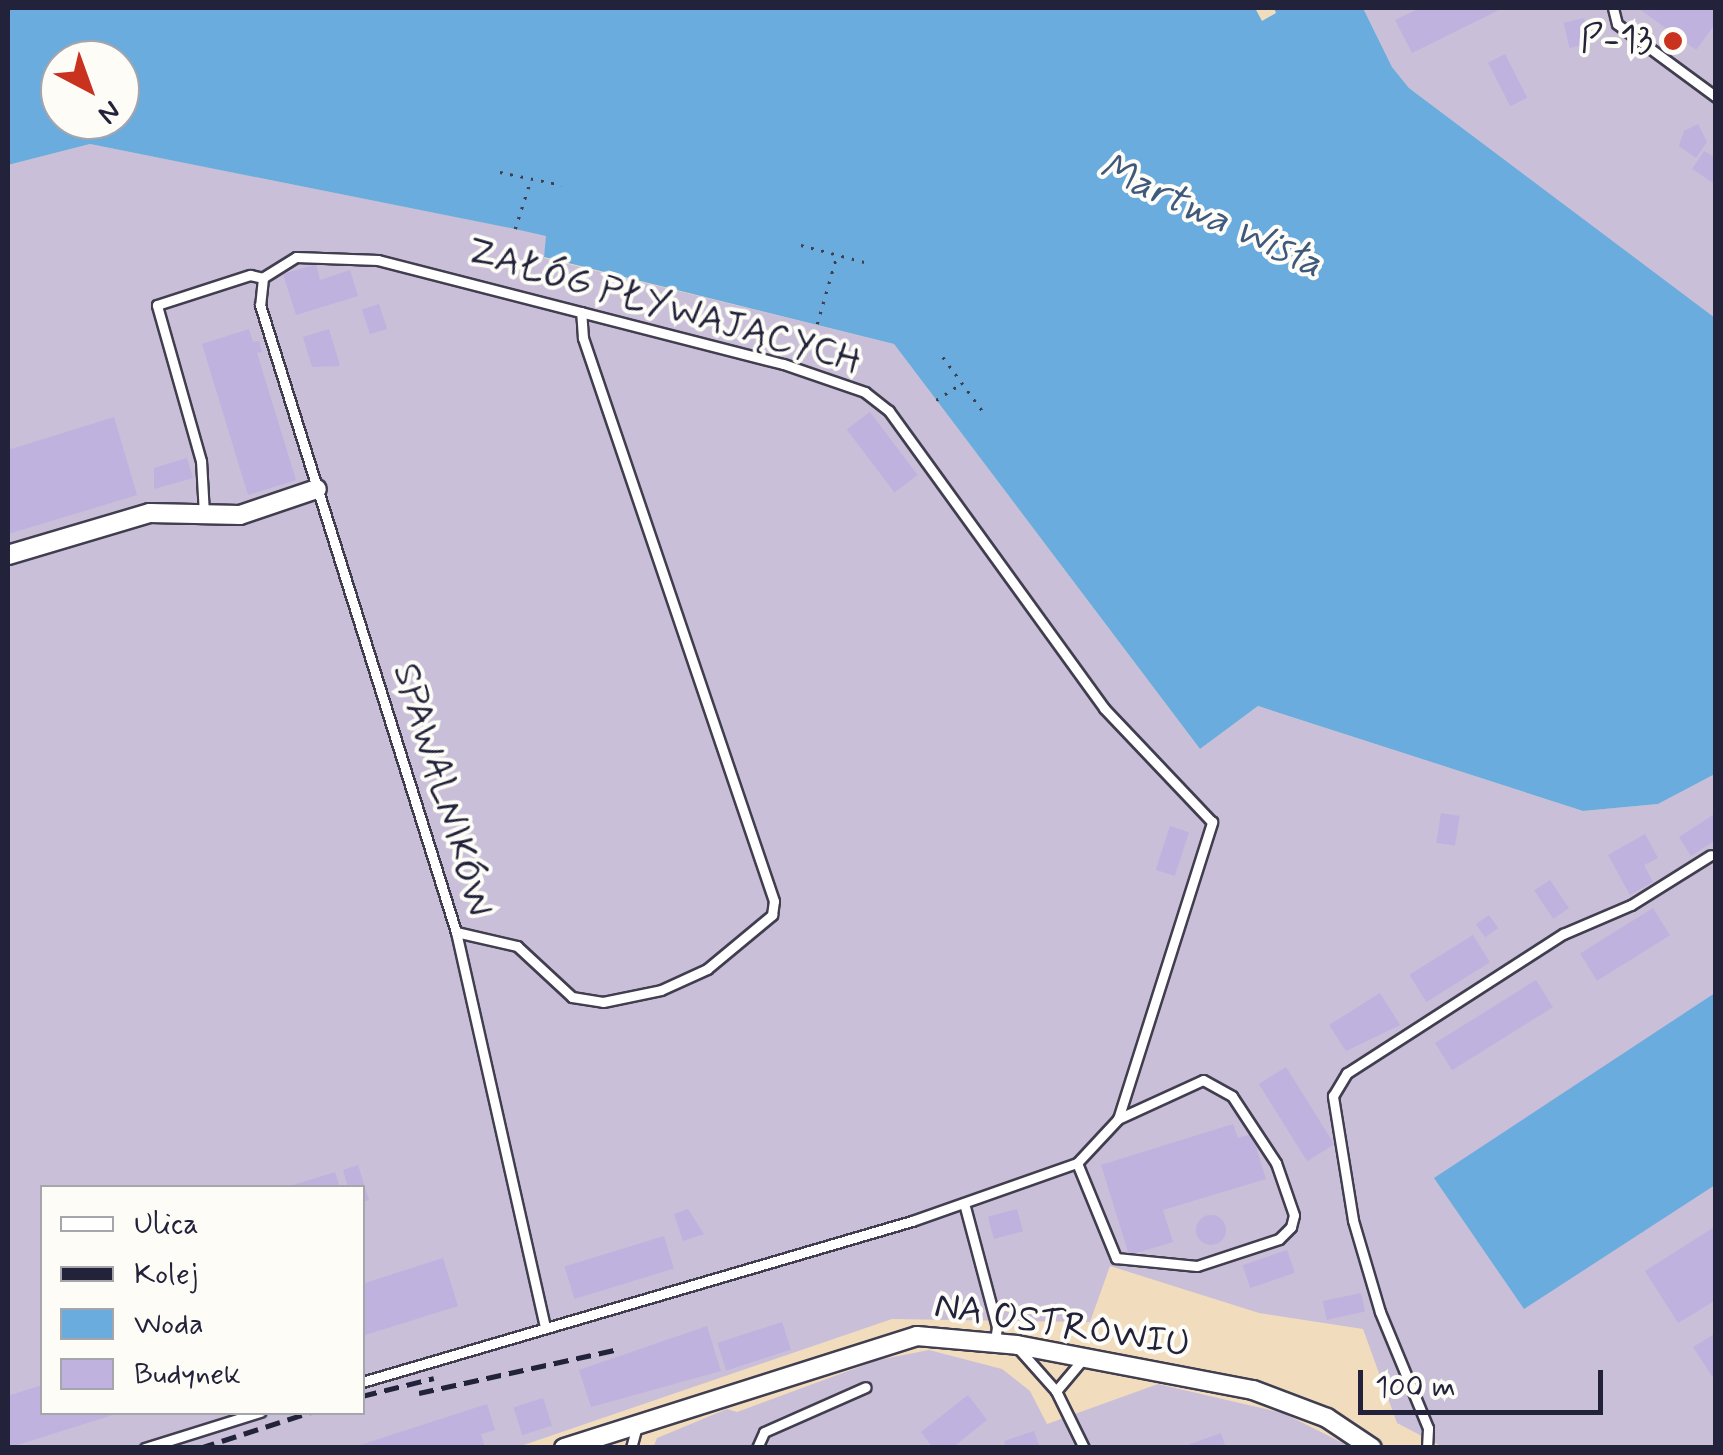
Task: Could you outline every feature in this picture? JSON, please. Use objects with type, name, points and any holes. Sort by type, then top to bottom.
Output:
[{"type":"street","points":[[8,555],[150,513],[240,515],[317,490]]},
{"type":"street","name":"NA OSTROWIU","points":[[564,1448],[601,1441],[638,1424],[892,1340],[918,1336],[1016,1345],[1282,1398],[1372,1448]]},
{"type":"lane","points":[[1613,8],[1617,24],[1716,97]]},
{"type":"lane","name":"ZAŁÓG PŁYWAJĄCYCH","points":[[204,514],[190,412],[157,305],[250,275],[263,278],[285,261],[327,253],[783,364],[877,402],[1104,708],[1212,822],[1118,1120]]},
{"type":"lane","name":"SPAWALNIKÓW","points":[[263,278],[260,305],[456,932],[544,1328]]},
{"type":"lane","points":[[456,932],[518,946],[572,996],[603,1002],[661,990],[707,969],[772,914],[774,901],[582,338],[581,312]]},
{"type":"lane","points":[[1428,1448],[1428,1428],[1380,1312],[1354,1220],[1333,1096],[1347,1073],[1564,934],[1631,905],[1712,855]]},
{"type":"lane","points":[[365,1381],[964,1203],[1077,1163],[1118,1120],[1203,1080],[1232,1096],[1276,1163],[1294,1215],[1279,1239],[1196,1266],[1116,1258],[1077,1163]]},
{"type":"lane","points":[[964,1203],[997,1327],[995,1342]]},
{"type":"lane","points":[[1016,1345],[1056,1391],[1084,1448]]},
{"type":"lane","points":[[1056,1391],[1084,1358]]},
{"type":"lane","points":[[757,1448],[764,1432],[866,1387]]},
{"type":"lane","points":[[145,1448],[250,1415]]},
{"type":"lane","points":[[630,1448],[638,1424]]},
{"type":"path","points":[[500,172],[562,185]]},
{"type":"path","points":[[515,229],[531,179]]},
{"type":"path","points":[[801,245],[872,264]]},
{"type":"path","points":[[817,324],[836,255]]},
{"type":"path","points":[[942,357],[982,410]]},
{"type":"path","points":[[936,400],[961,383]]},
{"type":"shaded area","points":[[1363,8],[1715,8],[1715,319],[1409,88],[1392,67]]},
{"type":"shaded area","points":[[90,144],[547,235],[544,258],[894,344],[1200,749],[1258,706],[1583,811],[1658,804],[1715,774],[1715,1447],[1443,1447],[1397,1423],[1363,1329],[1259,1313],[1110,1266],[1090,1322],[892,1319],[518,1447],[8,1447],[8,165]]},
{"type":"shaded area","points":[[929,1350],[1002,1369],[1030,1391],[1047,1424],[1158,1384],[1283,1413],[1351,1447],[653,1448],[657,1438],[727,1409],[737,1412],[878,1360]]},
{"type":"water","name":"Martwa Wisła","points":[[8,8],[1255,8],[1262,21],[1276,13],[1274,8],[1363,8],[1392,67],[1409,88],[1715,318],[1715,774],[1658,804],[1583,811],[1258,706],[1200,749],[894,344],[544,257],[546,236],[90,144],[8,165]]},
{"type":"water","points":[[1715,993],[1715,1185],[1524,1309],[1434,1178]]},
{"type":"building","points":[[1420,8],[1503,8],[1412,53],[1395,20]]},
{"type":"building","points":[[1638,8],[1716,8],[1716,23],[1696,50]]},
{"type":"building","points":[[1584,18],[1590,43],[1569,48],[1564,23]]},
{"type":"building","points":[[1505,54],[1527,98],[1510,106],[1488,63]]},
{"type":"building","points":[[1698,124],[1707,142],[1696,158],[1679,146],[1684,131]]},
{"type":"building","points":[[1704,151],[1716,158],[1716,185],[1692,169]]},
{"type":"building","points":[[316,264],[320,280],[350,270],[358,296],[296,315],[283,274]]},
{"type":"building","points":[[379,304],[387,329],[370,334],[362,310]]},
{"type":"building","points":[[249,329],[253,342],[259,341],[262,352],[257,353],[296,480],[248,495],[202,344]]},
{"type":"building","points":[[329,329],[340,366],[312,367],[303,337]]},
{"type":"building","points":[[870,412],[918,475],[894,493],[847,429]]},
{"type":"building","points":[[114,417],[137,495],[8,534],[8,450]]},
{"type":"building","points":[[187,458],[193,478],[154,489],[154,468]]},
{"type":"building","points":[[1441,813],[1460,816],[1455,846],[1436,843]]},
{"type":"building","points":[[1716,813],[1716,840],[1691,856],[1679,837]]},
{"type":"building","points":[[1170,826],[1189,832],[1175,876],[1156,870]]},
{"type":"building","points":[[1645,834],[1658,858],[1644,865],[1653,882],[1630,895],[1608,855]]},
{"type":"building","points":[[1550,880],[1569,908],[1553,919],[1534,891]]},
{"type":"building","points":[[1653,908],[1670,935],[1597,981],[1580,954]]},
{"type":"building","points":[[1489,915],[1498,928],[1485,937],[1476,924]]},
{"type":"building","points":[[1473,935],[1490,962],[1426,1002],[1409,975]]},
{"type":"building","points":[[1536,980],[1553,1007],[1452,1070],[1435,1043]]},
{"type":"building","points":[[1380,993],[1400,1025],[1346,1051],[1329,1025]]},
{"type":"building","points":[[1286,1067],[1334,1144],[1307,1161],[1259,1084]]},
{"type":"building","points":[[1233,1124],[1238,1138],[1252,1134],[1266,1179],[1163,1210],[1173,1242],[1129,1255],[1101,1165]]},
{"type":"building","points":[[358,1165],[364,1185],[347,1185],[343,1170]]},
{"type":"building","points":[[335,1172],[339,1185],[293,1185]]},
{"type":"building","points":[[688,1209],[704,1234],[683,1241],[674,1214]]},
{"type":"building","points":[[1017,1209],[1023,1231],[994,1239],[988,1217]]},
{"type":"building","points":[[1211,1215],[1222,1219],[1226,1230],[1222,1241],[1211,1245],[1200,1241],[1196,1230],[1200,1219]]},
{"type":"building","points":[[1716,1226],[1716,1300],[1678,1323],[1645,1271]]},
{"type":"building","points":[[664,1236],[674,1269],[574,1299],[565,1266]]},
{"type":"building","points":[[1287,1250],[1295,1273],[1250,1288],[1243,1265]]},
{"type":"building","points":[[443,1258],[458,1306],[365,1335],[365,1283]]},
{"type":"building","points":[[1361,1293],[1365,1312],[1327,1320],[1323,1301]]},
{"type":"building","points":[[782,1322],[791,1350],[726,1371],[717,1343]]},
{"type":"building","points":[[707,1326],[721,1371],[591,1407],[579,1370]]},
{"type":"building","points":[[1716,1333],[1716,1382],[1693,1347]]},
{"type":"building","points":[[40,1386],[40,1415],[113,1415],[8,1448],[8,1396]]},
{"type":"building","points":[[968,1395],[987,1420],[952,1448],[933,1448],[921,1432]]},
{"type":"building","points":[[543,1398],[552,1426],[522,1435],[514,1408]]},
{"type":"building","points":[[487,1404],[495,1430],[481,1434],[485,1448],[351,1448]]},
{"type":"building","points":[[1034,1431],[1040,1448],[1006,1448],[1004,1441]]},
{"type":"building","points":[[1221,1433],[1226,1448],[1182,1448],[1182,1447]]},
{"type":"railway","points":[[419,1393],[614,1350]]},
{"type":"railway","points":[[365,1395],[434,1378]]},
{"type":"railway","points":[[200,1448],[302,1415]]},
{"type":"place","name":"P-13","points":[[1673,41]]}]
